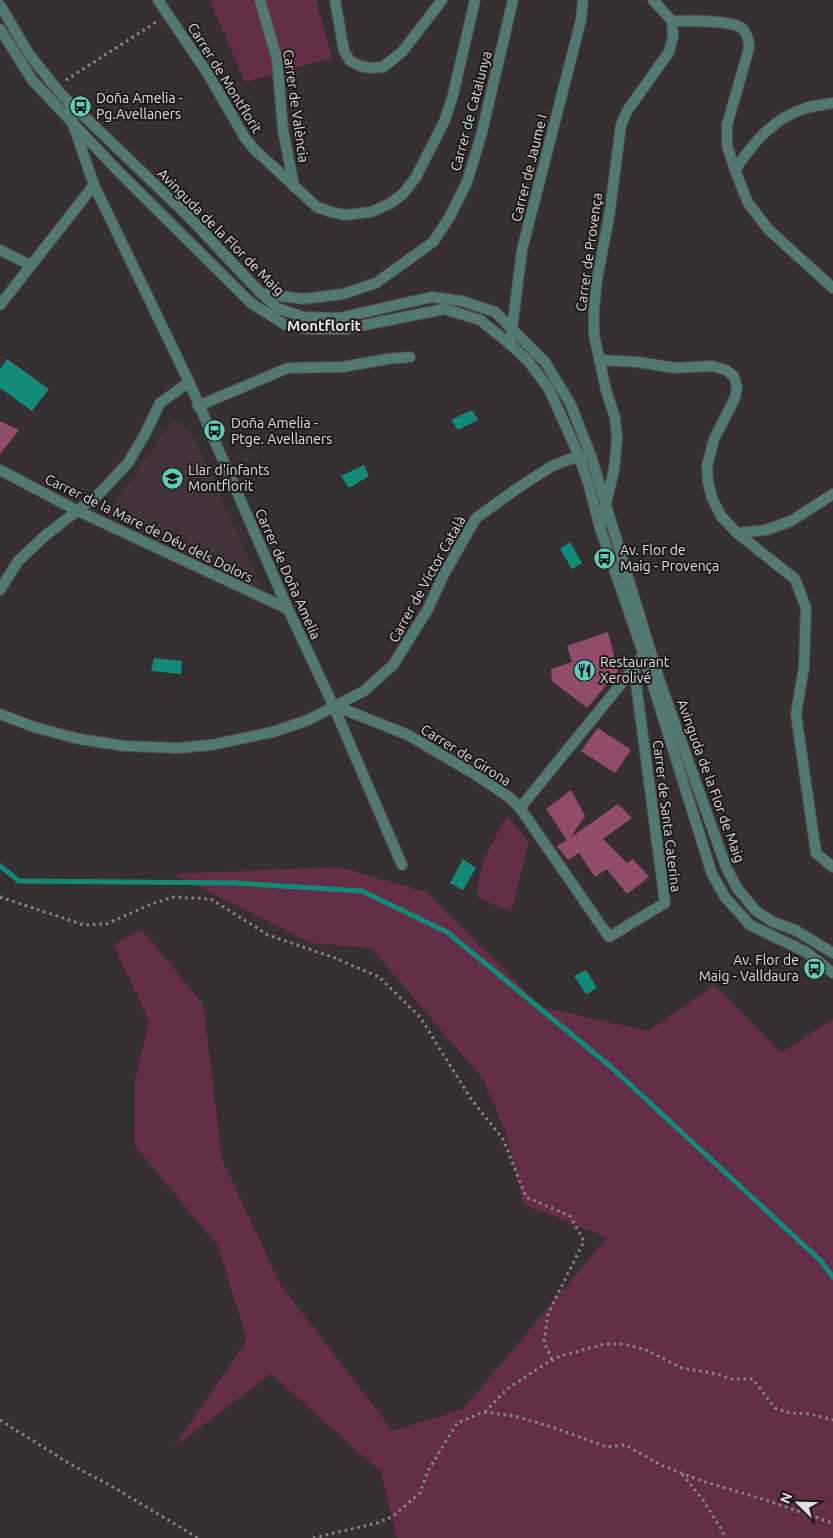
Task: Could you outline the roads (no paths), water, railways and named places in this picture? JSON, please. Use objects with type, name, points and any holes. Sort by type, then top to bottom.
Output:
[{"type":"street","name":"Carrer de Montflorit","points":[[158,0],[208,74],[254,150],[318,207],[345,215],[371,212],[389,204],[403,194],[416,177],[445,120],[453,95],[475,0]]},
{"type":"street","name":"Carrer de València","points":[[260,0],[277,59],[283,130],[294,187]]},
{"type":"street","points":[[335,0],[344,51],[350,61],[360,66],[371,68],[383,67],[402,52],[442,0]]},
{"type":"street","name":"Carrer de Catalunya","points":[[260,293],[303,299],[343,294],[376,283],[433,242],[449,218],[467,182],[481,136],[513,0]]},
{"type":"street","name":"Carrer de Jaume I","points":[[510,344],[522,250],[581,20],[583,0]]},
{"type":"street","points":[[653,0],[672,21],[711,21],[736,25],[743,29],[749,42],[727,125],[727,145],[735,170],[748,203],[770,230],[833,288]]},
{"type":"street","name":"Avinguda de la Flor de Maig","points":[[0,6],[29,54],[55,87],[189,217],[260,293],[277,308],[304,318],[339,318],[432,297],[462,301],[495,312],[545,362],[570,403],[591,456],[646,653],[712,874],[725,898],[750,925],[806,952],[833,972]]},
{"type":"street","name":"Carrer de Provença","points":[[600,528],[614,470],[617,439],[615,418],[606,390],[594,335],[596,280],[609,217],[619,131],[627,111],[669,52],[673,37],[672,21]]},
{"type":"street","name":"Avinguda de la Flor de Maig","points":[[0,29],[33,82],[119,172],[250,303],[284,324],[309,329],[345,328],[444,309],[480,320],[528,361],[549,389],[579,456],[600,528],[640,644],[659,679],[726,867],[737,888],[756,911],[773,922],[795,930],[833,953]]},
{"type":"street","name":"Carrer de Doña Amelia","points":[[69,102],[73,124],[94,185],[188,382],[402,865]]},
{"type":"street","points":[[735,170],[757,139],[767,130],[785,118],[806,108],[833,103]]},
{"type":"street","points":[[0,305],[94,185]]},
{"type":"street","points":[[0,250],[30,266]]},
{"type":"street","points":[[198,406],[288,368],[343,367],[410,357]]},
{"type":"street","points":[[599,360],[638,362],[675,368],[712,366],[726,370],[734,376],[737,388],[735,398],[714,439],[707,466],[708,482],[712,498],[721,516],[737,533],[795,579],[806,608],[804,667],[796,714],[816,853],[833,867]]},
{"type":"street","points":[[0,590],[18,561],[76,510],[100,493],[128,464],[160,403],[188,382]]},
{"type":"street","name":"Carrer de Víctor Català","points":[[0,714],[34,727],[79,739],[125,746],[179,748],[273,732],[308,720],[364,691],[393,665],[428,608],[443,576],[476,518],[552,466],[579,456],[591,456]]},
{"type":"street","name":"Carrer de la Mare de Déu dels Dolors","points":[[0,470],[76,510],[288,608]]},
{"type":"street","points":[[737,533],[766,530],[791,521],[833,494]]},
{"type":"street","points":[[520,808],[646,653]]},
{"type":"street","name":"Carrer de Santa Caterina","points":[[609,937],[665,903],[634,668]]},
{"type":"street","name":"Carrer de Girona","points":[[333,706],[408,735],[509,797],[520,808],[609,937]]},
{"type":"waterway","points":[[0,866],[19,881],[235,883],[362,891],[447,932],[610,1066],[821,1261],[833,1277]]},
{"type":"place","name":"Doña Amelia - Pg.Avellaners","points":[[80,106]]},
{"type":"place","name":"Doña Amelia - Ptge. Avellaners","points":[[215,431]]},
{"type":"place","name":"Llar d'infants Montflorit","points":[[172,478]]},
{"type":"place","name":"Av. Flor de Maig - Provença","points":[[604,558]]},
{"type":"place","name":"Restaurant Xerolivé","points":[[584,670]]},
{"type":"place","name":"Av. Flor de Maig - Valldaura","points":[[815,968]]},
{"type":"district","name":"Montflorit","points":[[324,326]]}]
